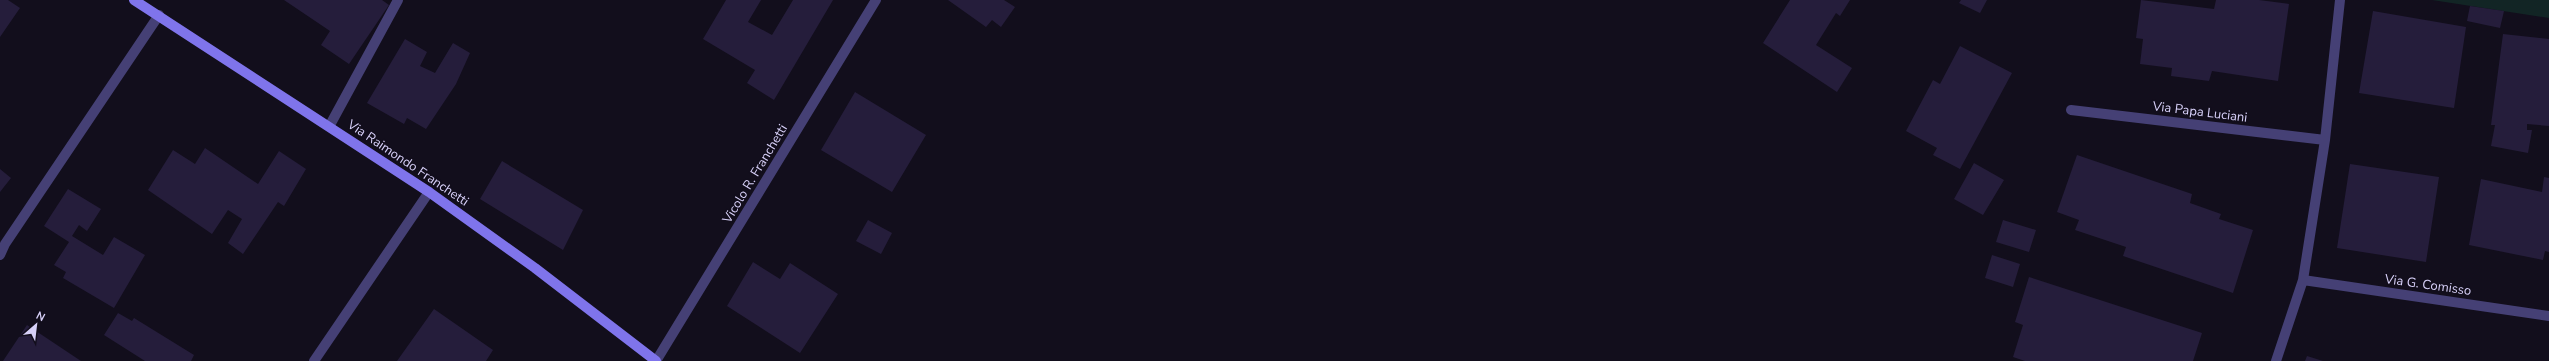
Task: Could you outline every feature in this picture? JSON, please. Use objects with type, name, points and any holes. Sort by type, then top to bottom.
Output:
[{"type":"street","name":"Via Raimondo Franchetti","points":[[134,0],[330,125],[429,192],[535,268],[656,361]]},
{"type":"street","points":[[330,125],[398,0]]},
{"type":"street","name":"Vicolo R. Franchetti","points":[[656,361],[876,0]]},
{"type":"street","points":[[2276,361],[2303,280],[2325,140],[2340,0]]},
{"type":"street","points":[[0,254],[5,244],[159,15]]},
{"type":"street","name":"Via Papa Luciani","points":[[2071,110],[2325,140]]},
{"type":"street","points":[[314,361],[429,192]]},
{"type":"street","name":"Via G. Comisso","points":[[2303,280],[2549,316]]},
{"type":"green space","points":[[2432,0],[2549,0],[2549,18]]},
{"type":"building","points":[[0,0],[8,0],[20,8],[0,37]]},
{"type":"building","points":[[284,0],[382,0],[389,5],[349,64],[321,45],[330,31]]},
{"type":"building","points":[[726,0],[761,0],[748,22],[772,35],[793,0],[833,0],[774,100],[747,83],[755,70],[703,39]]},
{"type":"building","points":[[948,0],[1004,0],[1015,7],[1001,27],[992,20],[986,27]]},
{"type":"building","points":[[1790,0],[1850,0],[1840,16],[1836,13],[1816,45],[1852,68],[1837,92],[1763,43]]},
{"type":"building","points":[[1961,0],[1987,0],[1980,13],[1959,3]]},
{"type":"building","points":[[2141,0],[2214,9],[2216,0],[2259,0],[2289,4],[2278,81],[2212,71],[2209,81],[2171,76],[2172,68],[2140,64],[2143,39],[2136,38]]},
{"type":"building","points":[[2470,6],[2504,11],[2500,28],[2467,21]]},
{"type":"building","points":[[2373,11],[2466,27],[2454,108],[2359,93]]},
{"type":"building","points":[[2503,34],[2549,39],[2549,126],[2527,124],[2527,130],[2532,130],[2528,153],[2491,146],[2495,125],[2491,125]]},
{"type":"building","points":[[405,39],[427,52],[420,66],[435,73],[453,43],[470,53],[456,84],[426,129],[407,118],[404,124],[367,103]]},
{"type":"building","points":[[1960,46],[2012,73],[1960,169],[1933,155],[1937,148],[1906,131],[1933,80],[1940,84]]},
{"type":"building","points":[[855,92],[926,135],[892,192],[821,150]]},
{"type":"building","points":[[205,148],[258,184],[279,151],[306,169],[284,206],[278,202],[243,254],[228,243],[242,219],[228,210],[212,234],[148,190],[173,150],[195,164]]},
{"type":"building","points":[[2077,155],[2192,194],[2190,203],[2221,214],[2219,219],[2253,230],[2233,293],[2123,256],[2126,247],[2075,230],[2079,220],[2057,212]]},
{"type":"building","points":[[502,161],[583,210],[563,250],[480,199]]},
{"type":"building","points":[[1974,163],[2004,180],[1983,215],[1954,199]]},
{"type":"building","points":[[2350,164],[2439,177],[2426,262],[2337,248]]},
{"type":"building","points":[[0,169],[11,178],[0,192]]},
{"type":"building","points":[[2544,177],[2549,178],[2549,252],[2545,251],[2543,260],[2469,245],[2481,179],[2542,192]]},
{"type":"building","points":[[68,189],[101,209],[87,231],[79,225],[72,236],[103,255],[114,237],[145,255],[114,308],[63,278],[66,272],[54,265],[69,242],[44,226]]},
{"type":"building","points":[[868,220],[892,233],[881,254],[856,241]]},
{"type":"building","points":[[2003,220],[2036,230],[2029,252],[1996,242]]},
{"type":"building","points":[[1992,255],[2020,264],[2013,287],[1985,278]]},
{"type":"building","points":[[753,262],[780,279],[790,263],[838,294],[800,353],[727,306]]},
{"type":"building","points":[[2029,277],[2202,333],[2193,361],[2025,361],[2013,357],[2023,325],[2015,322]]},
{"type":"building","points":[[434,309],[493,350],[486,361],[397,361]]},
{"type":"building","points":[[118,313],[132,321],[134,318],[194,355],[191,361],[145,361],[104,335]]},
{"type":"building","points":[[27,325],[81,361],[3,361]]},
{"type":"building","points":[[2307,356],[2323,361],[2305,361]]}]
